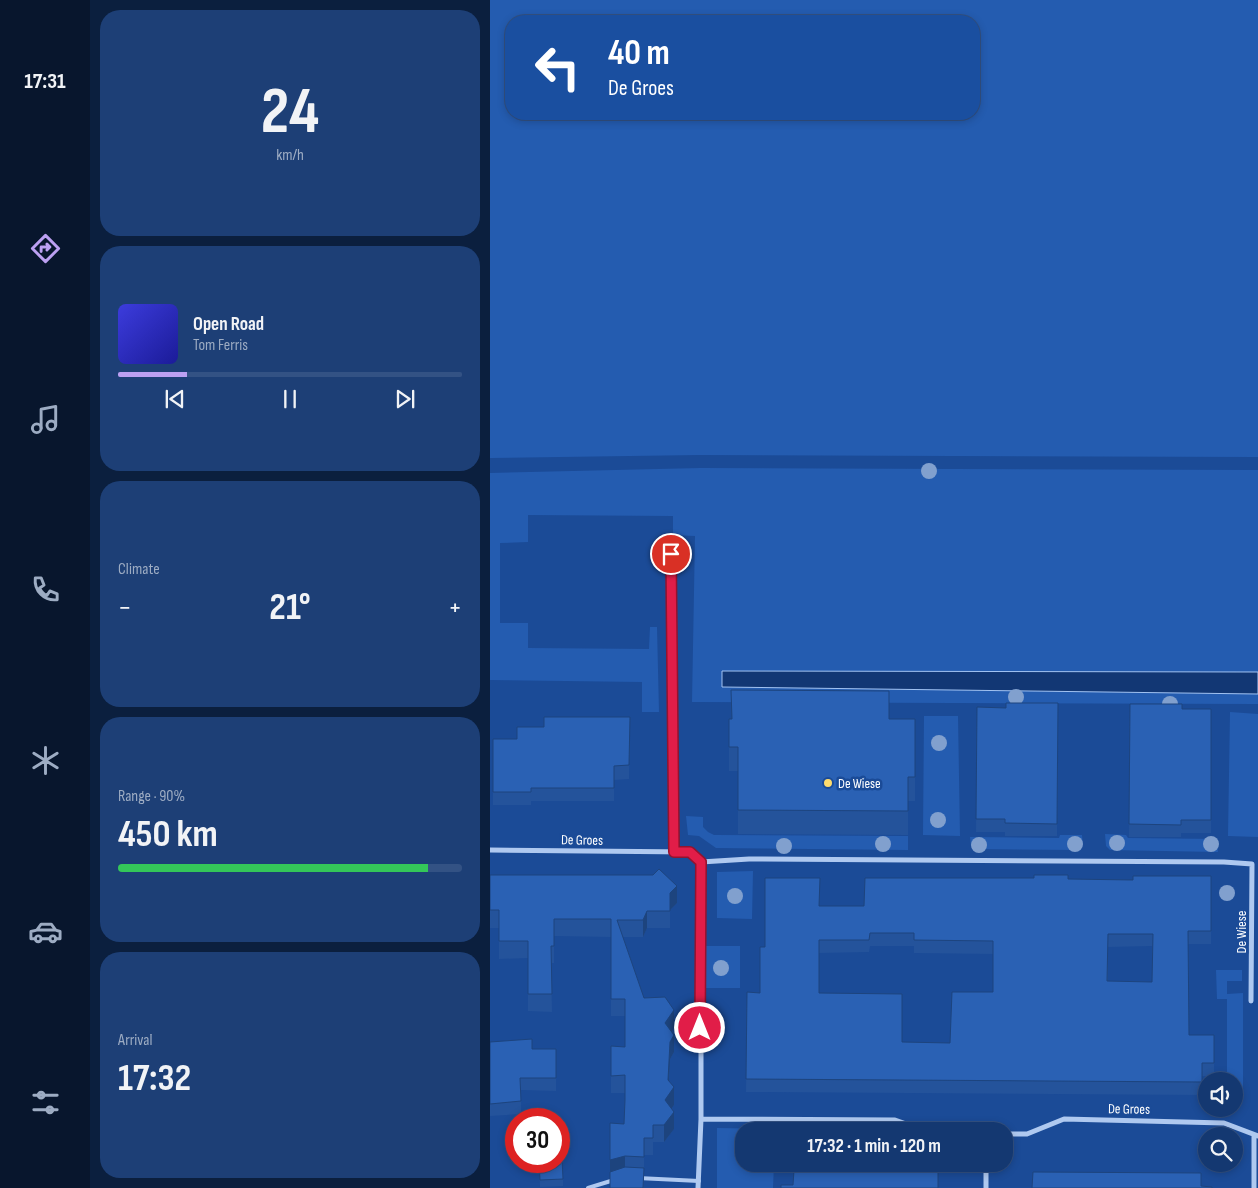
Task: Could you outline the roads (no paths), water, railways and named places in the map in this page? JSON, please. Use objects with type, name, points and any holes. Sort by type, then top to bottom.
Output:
[{"type":"street","name":"De Groes","points":[[490,850],[690,852],[701,862]]},
{"type":"street","name":"De Wiese","points":[[701,862],[749,859],[1214,862],[1255,864],[1252,1001]]},
{"type":"street","points":[[698,1188],[701,862]]},
{"type":"street","points":[[700,1119],[895,1120],[901,1122]]},
{"type":"street","name":"De Groes","points":[[1013,1134],[1027,1134],[1064,1119],[1224,1123],[1256,1136],[1254,1188]]},
{"type":"street","points":[[986,1172],[986,1188]]},
{"type":"lane","points":[[671,554],[674,852]]},
{"type":"lane","points":[[634,1177],[699,1181]]},
{"type":"lane","points":[[588,1188],[616,1180]]},
{"type":"place","name":"De Wiese","points":[[828,783]]}]
